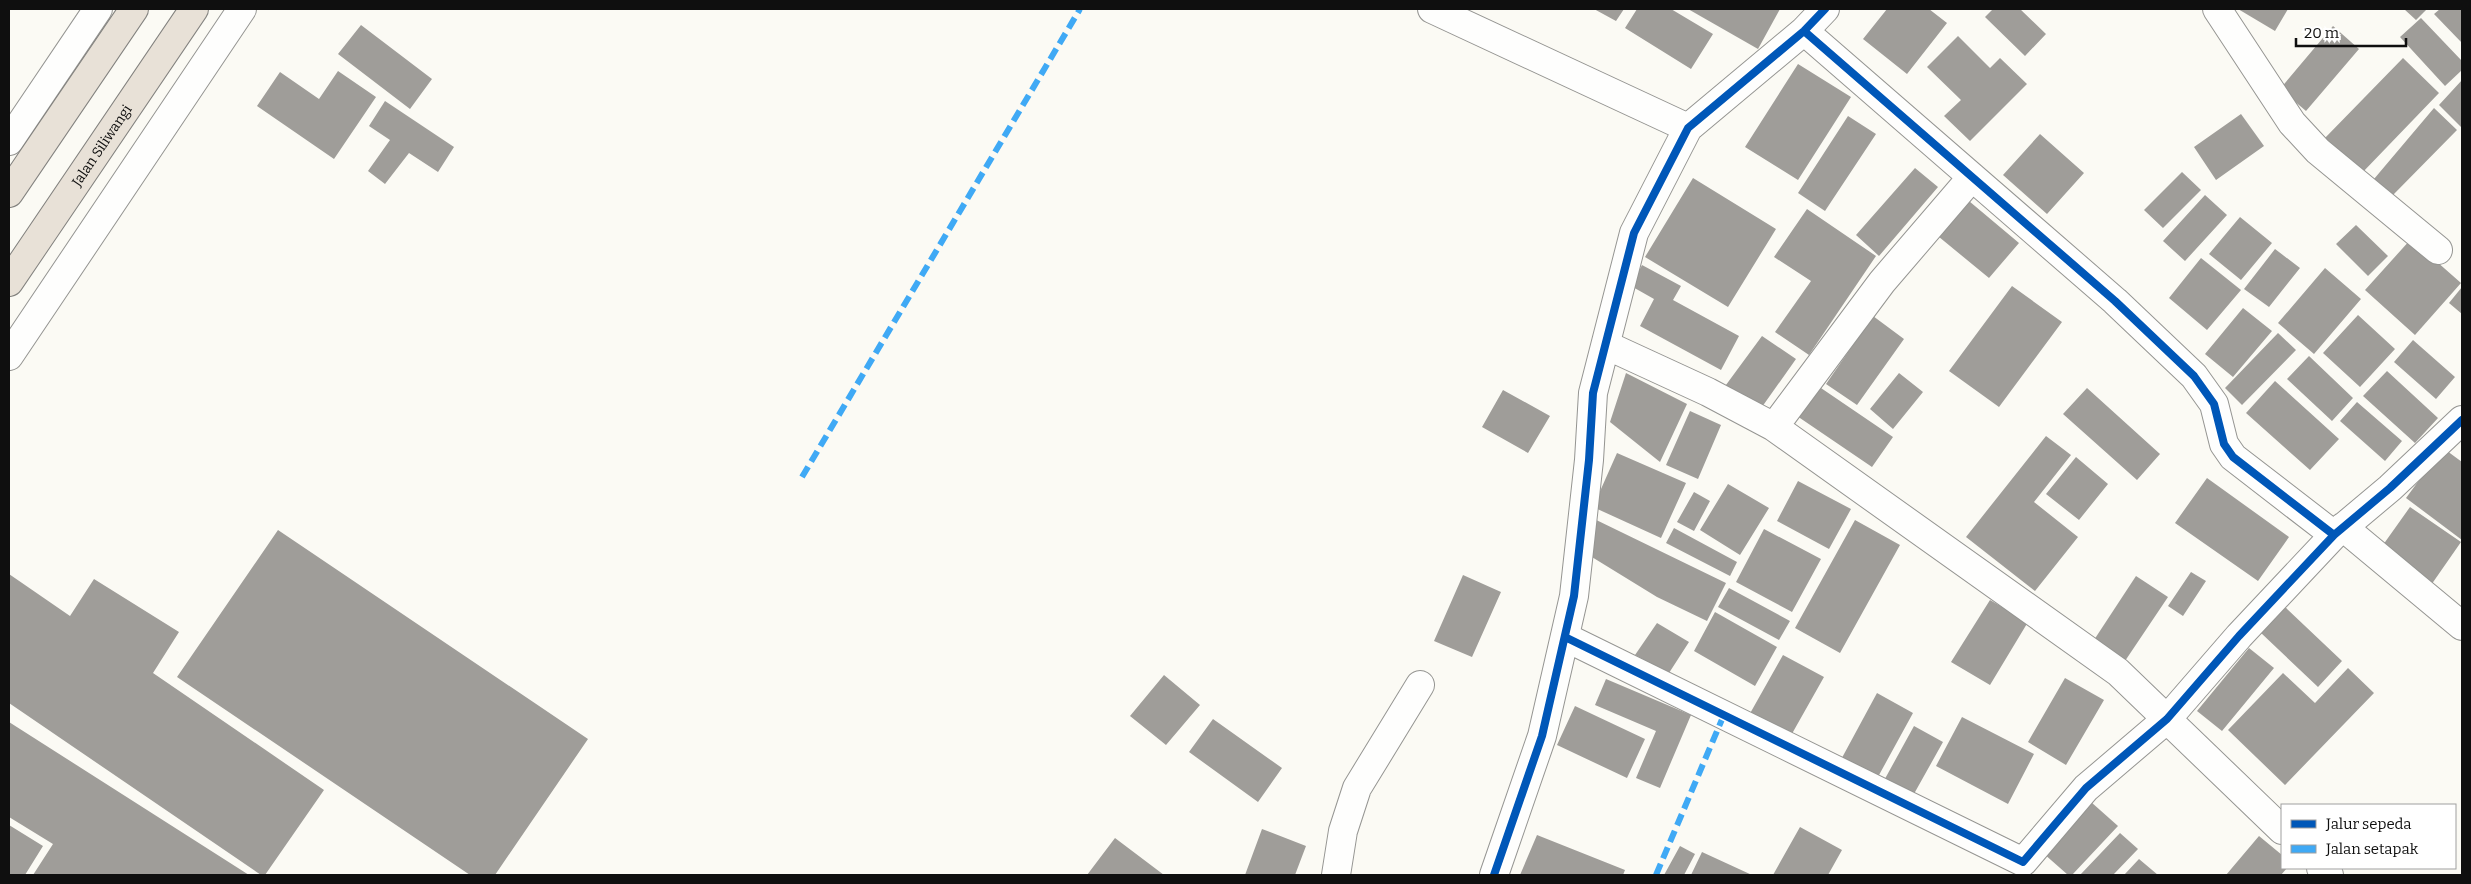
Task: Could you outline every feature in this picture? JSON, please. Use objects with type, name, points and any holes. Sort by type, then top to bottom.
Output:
[{"type":"highway","points":[[9,193],[134,9]]},
{"type":"highway","name":"Jalan Siliwangi","points":[[9,282],[194,9]]},
{"type":"street","points":[[9,140],[98,9]]},
{"type":"street","points":[[9,356],[242,9]]},
{"type":"street","points":[[1432,9],[1688,128]]},
{"type":"street","points":[[1494,875],[1542,736],[1574,596],[1589,460],[1593,392],[1634,233],[1688,128],[1804,31],[1825,9]]},
{"type":"street","points":[[2217,9],[2292,123],[2318,151],[2438,250]]},
{"type":"street","points":[[1804,31],[2115,301],[2194,376],[2214,404],[2224,444],[2233,458],[2338,531],[2462,626]]},
{"type":"street","points":[[1774,427],[1882,282],[1972,177]]},
{"type":"street","points":[[1606,345],[1708,392],[1774,427],[2118,672],[2281,829]]},
{"type":"street","points":[[1565,637],[2030,869],[2086,788],[2167,719],[2239,636],[2338,531],[2390,488],[2462,420]]},
{"type":"street","points":[[1336,875],[1344,830],[1357,788],[1420,685]]},
{"type":"building","points":[[1594,9],[1624,9],[1616,21]]},
{"type":"building","points":[[1637,9],[1671,9],[1713,34],[1691,69],[1625,28]]},
{"type":"building","points":[[1688,9],[1780,9],[1758,49]]},
{"type":"building","points":[[1887,9],[1929,9],[1947,23],[1907,74],[1863,39]]},
{"type":"building","points":[[1993,9],[2020,9],[2046,34],[2025,56],[1985,17]]},
{"type":"building","points":[[2238,9],[2288,9],[2275,31]]},
{"type":"building","points":[[2404,9],[2427,9],[2416,20]]},
{"type":"building","points":[[2440,9],[2462,9],[2462,43],[2434,14]]},
{"type":"building","points":[[2421,18],[2462,61],[2462,70],[2445,86],[2400,37]]},
{"type":"building","points":[[361,25],[432,79],[410,109],[338,54]]},
{"type":"building","points":[[2333,26],[2359,49],[2306,111],[2280,89]]},
{"type":"building","points":[[1958,36],[1990,68],[2000,58],[2027,84],[1970,141],[1944,116],[1961,100],[1927,67]]},
{"type":"building","points":[[2403,58],[2439,93],[2361,174],[2324,139]]},
{"type":"building","points":[[1798,64],[1851,97],[1798,180],[1745,147]]},
{"type":"building","points":[[338,71],[376,97],[334,159],[257,106],[280,72],[319,99]]},
{"type":"building","points":[[2462,80],[2462,128],[2439,105]]},
{"type":"building","points":[[385,101],[454,147],[438,172],[409,153],[385,184],[368,171],[390,140],[369,126]]},
{"type":"building","points":[[2434,108],[2457,130],[2393,195],[2374,179]]},
{"type":"building","points":[[2241,114],[2264,146],[2216,180],[2194,147]]},
{"type":"building","points":[[1848,116],[1876,134],[1825,211],[1798,193]]},
{"type":"building","points":[[2040,134],[2084,173],[2047,214],[2003,175]]},
{"type":"building","points":[[1915,168],[1938,187],[1879,256],[1856,235]]},
{"type":"building","points":[[2182,172],[2201,190],[2163,228],[2144,210]]},
{"type":"building","points":[[1693,178],[1776,229],[1728,307],[1645,257]]},
{"type":"building","points":[[2205,195],[2227,215],[2185,261],[2163,241]]},
{"type":"building","points":[[1963,196],[2019,243],[1989,278],[1933,232]]},
{"type":"building","points":[[1807,209],[1876,256],[1809,355],[1775,332],[1811,281],[1774,257]]},
{"type":"building","points":[[2240,217],[2272,243],[2241,280],[2209,254]]},
{"type":"building","points":[[2356,225],[2388,256],[2368,276],[2336,244]]},
{"type":"building","points":[[2411,239],[2461,283],[2415,335],[2365,290]]},
{"type":"building","points":[[2275,249],[2300,268],[2269,307],[2244,289]]},
{"type":"building","points":[[2201,258],[2241,290],[2207,330],[2169,298]]},
{"type":"building","points":[[1642,265],[1681,286],[1673,300],[1739,336],[1721,370],[1640,326],[1654,299],[1631,286]]},
{"type":"building","points":[[2325,268],[2361,299],[2314,354],[2278,323]]},
{"type":"building","points":[[2012,286],[2062,322],[1999,407],[1949,371]]},
{"type":"building","points":[[2462,287],[2462,314],[2449,303]]},
{"type":"building","points":[[2243,308],[2272,331],[2233,377],[2205,354]]},
{"type":"building","points":[[2358,315],[2395,349],[2360,387],[2323,353]]},
{"type":"building","points":[[1873,316],[1904,339],[1857,405],[1826,384]]},
{"type":"building","points":[[2278,333],[2296,350],[2242,405],[2225,388]]},
{"type":"building","points":[[1762,336],[1796,359],[1757,414],[1723,389]]},
{"type":"building","points":[[2413,340],[2455,377],[2436,399],[2394,362]]},
{"type":"building","points":[[2309,356],[2353,398],[2332,421],[2287,379]]},
{"type":"building","points":[[2387,371],[2438,418],[2415,443],[2363,396]]},
{"type":"building","points":[[1626,373],[1687,404],[1660,462],[1610,422]]},
{"type":"building","points":[[1899,373],[1923,392],[1893,429],[1870,409]]},
{"type":"building","points":[[2275,381],[2339,439],[2310,470],[2246,413]]},
{"type":"building","points":[[1818,386],[1893,437],[1872,467],[1797,416]]},
{"type":"building","points":[[2087,388],[2160,454],[2137,480],[2063,414]]},
{"type":"building","points":[[1503,390],[1550,416],[1528,453],[1482,427]]},
{"type":"building","points":[[2357,402],[2402,441],[2385,461],[2340,421]]},
{"type":"building","points":[[1690,411],[1721,425],[1698,479],[1666,465]]},
{"type":"building","points":[[2046,436],[2071,455],[2034,502],[2078,537],[2035,591],[1966,537]]},
{"type":"building","points":[[2443,448],[2462,462],[2462,540],[2406,498]]},
{"type":"building","points":[[1617,453],[1686,483],[1661,538],[1593,507]]},
{"type":"building","points":[[2076,457],[2108,484],[2079,520],[2046,494]]},
{"type":"building","points":[[2207,478],[2289,537],[2258,581],[2175,523]]},
{"type":"building","points":[[1798,481],[1851,509],[1829,549],[1777,521]]},
{"type":"building","points":[[1728,484],[1769,508],[1740,555],[1700,530]]},
{"type":"building","points":[[1694,492],[1710,501],[1694,531],[1677,522]]},
{"type":"building","points":[[2410,507],[2461,542],[2429,588],[2378,552]]},
{"type":"building","points":[[1586,515],[1726,583],[1707,621],[1657,597],[1587,554]]},
{"type":"building","points":[[1855,520],[1900,545],[1840,653],[1795,628]]},
{"type":"building","points":[[1674,528],[1737,562],[1730,576],[1666,543]]},
{"type":"building","points":[[1764,529],[1821,559],[1792,612],[1736,582]]},
{"type":"building","points":[[278,530],[588,739],[495,875],[470,875],[177,677]]},
{"type":"building","points":[[2191,572],[2206,581],[2183,616],[2168,606]]},
{"type":"building","points":[[9,574],[70,616],[94,579],[179,632],[153,673],[324,790],[265,875],[261,875],[9,703]]},
{"type":"building","points":[[1463,575],[1501,592],[1472,657],[1434,641]]},
{"type":"building","points":[[2136,576],[2168,597],[2125,661],[2094,640]]},
{"type":"building","points":[[1729,588],[1790,621],[1779,640],[1718,607]]},
{"type":"building","points":[[1990,600],[2028,622],[1990,685],[1951,662]]},
{"type":"building","points":[[2284,606],[2342,661],[2318,687],[2260,632]]},
{"type":"building","points":[[1715,612],[1777,647],[1755,686],[1694,651]]},
{"type":"building","points":[[1657,623],[1689,642],[1669,673],[1635,655]]},
{"type":"building","points":[[2249,648],[2274,668],[2222,731],[2197,711]]},
{"type":"building","points":[[1783,655],[1824,677],[1789,739],[1748,717]]},
{"type":"building","points":[[2348,668],[2374,693],[2285,785],[2228,730],[2283,673],[2315,703]]},
{"type":"building","points":[[1164,675],[1200,705],[1166,745],[1130,716]]},
{"type":"building","points":[[2065,678],[2104,700],[2066,765],[2028,742]]},
{"type":"building","points":[[1606,679],[1691,715],[1660,788],[1636,778],[1656,731],[1595,705]]},
{"type":"building","points":[[1877,693],[1913,713],[1873,786],[1837,767]]},
{"type":"building","points":[[1575,706],[1645,739],[1627,778],[1557,745]]},
{"type":"building","points":[[1962,717],[2034,754],[2008,804],[1936,766]]},
{"type":"building","points":[[1213,719],[1282,768],[1258,802],[1189,752]]},
{"type":"building","points":[[9,722],[249,875],[33,875],[53,844],[9,817]]},
{"type":"building","points":[[1914,726],[1943,742],[1910,801],[1881,786]]},
{"type":"building","points":[[2091,802],[2118,826],[2072,875],[2068,875],[2043,853]]},
{"type":"building","points":[[9,825],[43,846],[25,875],[9,875]]},
{"type":"building","points":[[1800,827],[1842,850],[1828,875],[1773,875]]},
{"type":"building","points":[[1262,829],[1306,846],[1295,875],[1245,875]]},
{"type":"building","points":[[2120,833],[2138,849],[2113,875],[2080,875]]},
{"type":"building","points":[[1537,835],[1625,870],[1623,875],[1520,875]]},
{"type":"building","points":[[2259,836],[2281,854],[2281,869],[2286,869],[2281,875],[2226,875]]},
{"type":"building","points":[[1115,838],[1164,875],[1087,875]]},
{"type":"building","points":[[1680,846],[1695,854],[1684,875],[1664,875]]},
{"type":"building","points":[[1702,852],[1752,875],[1691,875]]},
{"type":"building","points":[[2139,859],[2158,875],[2124,875]]},
{"type":"marked path","points":[[802,477],[1080,9]]},
{"type":"marked path","points":[[1656,875],[1723,717]]},
{"type":"cycle path","points":[[1494,875],[1542,736],[1574,596],[1589,460],[1593,393],[1634,233],[1688,128],[1804,31],[1825,9]]},
{"type":"cycle path","points":[[1804,31],[2115,301],[2194,376],[2214,404],[2224,444],[2233,457],[2334,535]]},
{"type":"cycle path","points":[[1565,637],[2023,862],[2086,788],[2167,719],[2239,636],[2334,535],[2390,488],[2462,420]]}]
